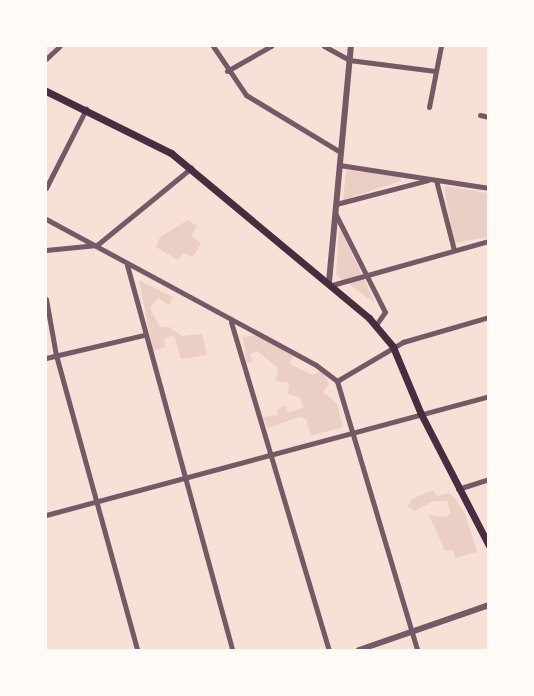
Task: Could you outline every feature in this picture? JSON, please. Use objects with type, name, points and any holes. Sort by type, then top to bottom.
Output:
[{"type":"main road","points":[[46,91],[156,144],[191,168],[331,283],[376,325],[393,347],[421,414],[488,546]]},
{"type":"street","points":[[46,59],[60,46]]},
{"type":"street","points":[[213,46],[227,71],[250,98],[340,152]]},
{"type":"street","points":[[227,71],[271,46]]},
{"type":"street","points":[[324,46],[349,60],[435,71]]},
{"type":"street","points":[[351,46],[331,283],[488,241]]},
{"type":"street","points":[[429,107],[442,46]]},
{"type":"street","points":[[46,188],[86,109]]},
{"type":"street","points":[[480,115],[488,117]]},
{"type":"street","points":[[339,165],[488,188]]},
{"type":"street","points":[[46,250],[97,245],[191,168]]},
{"type":"street","points":[[336,204],[433,180]]},
{"type":"street","points":[[433,180],[454,250]]},
{"type":"street","points":[[335,213],[385,312],[376,325]]},
{"type":"street","points":[[46,219],[231,322],[316,365],[337,380],[417,650]]},
{"type":"street","points":[[127,265],[232,650]]},
{"type":"street","points":[[46,299],[56,355],[137,650]]},
{"type":"street","points":[[337,380],[393,347],[488,317]]},
{"type":"street","points":[[231,322],[329,650]]},
{"type":"street","points":[[46,358],[144,335]]},
{"type":"street","points":[[46,515],[488,396]]},
{"type":"street","points":[[458,489],[488,479]]},
{"type":"street","points":[[359,650],[488,605]]},
{"type":"shaded area","points":[[346,170],[400,177],[401,181],[343,200]]},
{"type":"shaded area","points":[[444,186],[488,193],[488,237],[454,243]]},
{"type":"shaded area","points":[[188,220],[197,226],[191,236],[201,243],[193,257],[184,253],[178,260],[156,247],[160,237]]},
{"type":"shaded area","points":[[339,227],[341,230],[375,303],[336,275]]},
{"type":"shaded area","points":[[139,280],[173,297],[169,305],[158,298],[150,308],[160,327],[169,327],[182,336],[202,334],[207,355],[181,359],[174,335],[164,339],[165,347],[153,351]]},
{"type":"shaded area","points":[[257,335],[293,356],[290,364],[313,375],[324,369],[329,384],[323,392],[337,403],[343,427],[311,436],[306,419],[299,417],[268,428],[263,417],[278,415],[277,410],[285,405],[288,413],[304,407],[299,397],[288,394],[289,383],[276,381],[278,368],[257,351],[250,354],[253,362],[247,363],[243,337]]},
{"type":"shaded area","points":[[432,490],[438,496],[449,493],[455,498],[465,514],[477,552],[455,558],[453,550],[445,551],[429,515],[445,517],[451,513],[447,501],[434,501],[415,511],[407,506],[412,499]]}]
